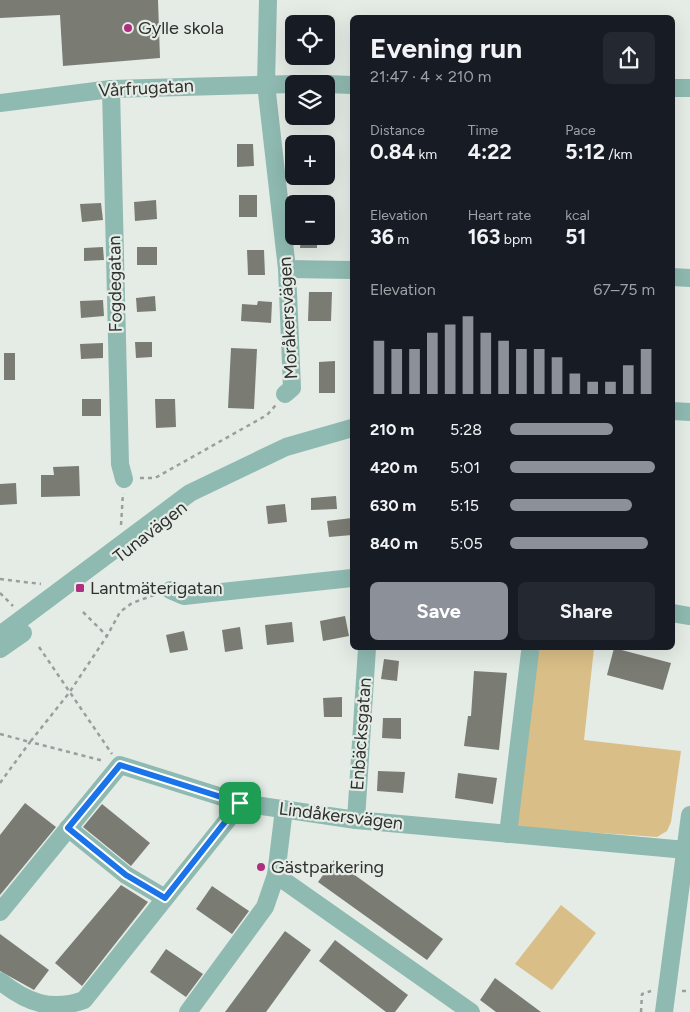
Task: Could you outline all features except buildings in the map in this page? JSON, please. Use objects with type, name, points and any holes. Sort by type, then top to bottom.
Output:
[{"type":"street","name":"Moråkersvägen","points":[[268,0],[266,84],[287,269],[292,388],[285,394]]},
{"type":"street","name":"Vårfrugatan","points":[[0,104],[111,88],[285,84]]},
{"type":"street","points":[[335,84],[350,85]]},
{"type":"street","name":"Fogdegatan","points":[[111,88],[120,464],[124,478]]},
{"type":"street","points":[[675,88],[690,88]]},
{"type":"street","points":[[287,269],[350,270]]},
{"type":"street","points":[[675,277],[690,278]]},
{"type":"street","points":[[675,411],[690,412]]},
{"type":"street","name":"Tunavägen","points":[[0,635],[190,493],[286,447],[350,429]]},
{"type":"street","name":"Tunavägen","points":[[0,649],[195,497],[286,447]]},
{"type":"street","points":[[170,590],[184,596],[350,578]]},
{"type":"street","points":[[675,613],[690,616]]},
{"type":"street","name":"Enbäcksgatan","points":[[356,820],[366,650]]},
{"type":"street","points":[[508,834],[530,652]]},
{"type":"street","points":[[0,912],[120,765]]},
{"type":"street","name":"Lindåkersvägen","points":[[120,765],[240,803],[356,820],[686,850]]},
{"type":"street","points":[[0,981],[26,1002],[56,1011],[72,1008],[84,1000],[240,803]]},
{"type":"street","points":[[188,1012],[265,907],[276,875],[284,809]]},
{"type":"street","points":[[664,1012],[690,816]]},
{"type":"street","points":[[68,828],[126,875],[165,898]]},
{"type":"street","points":[[276,875],[471,1012]]},
{"type":"path","points":[[120,528],[124,478],[155,478],[267,415],[285,394]]},
{"type":"path","points":[[0,579],[45,584]]},
{"type":"path","points":[[0,783],[69,693],[107,636],[120,612],[132,603],[170,590]]},
{"type":"path","points":[[0,593],[6,597],[16,611]]},
{"type":"path","points":[[83,612],[107,636]]},
{"type":"path","points":[[39,647],[120,765]]},
{"type":"path","points":[[0,734],[120,765]]},
{"type":"path","points":[[641,1012],[642,994],[646,991],[666,991]]},
{"type":"shaded area","points":[[534,650],[594,650],[584,740],[681,751],[671,822],[667,831],[657,837],[515,827]]},
{"type":"shaded area","points":[[561,905],[596,933],[552,990],[515,964]]},
{"type":"place","name":"Gylle skola","points":[[128,28]]},
{"type":"place","name":"Lantmäterigatan","points":[[80,588]]},
{"type":"place","name":"Gästparkering","points":[[261,867]]},
{"type":"route","points":[[120,765],[240,803],[165,898],[126,875],[68,828],[120,765]]}]
